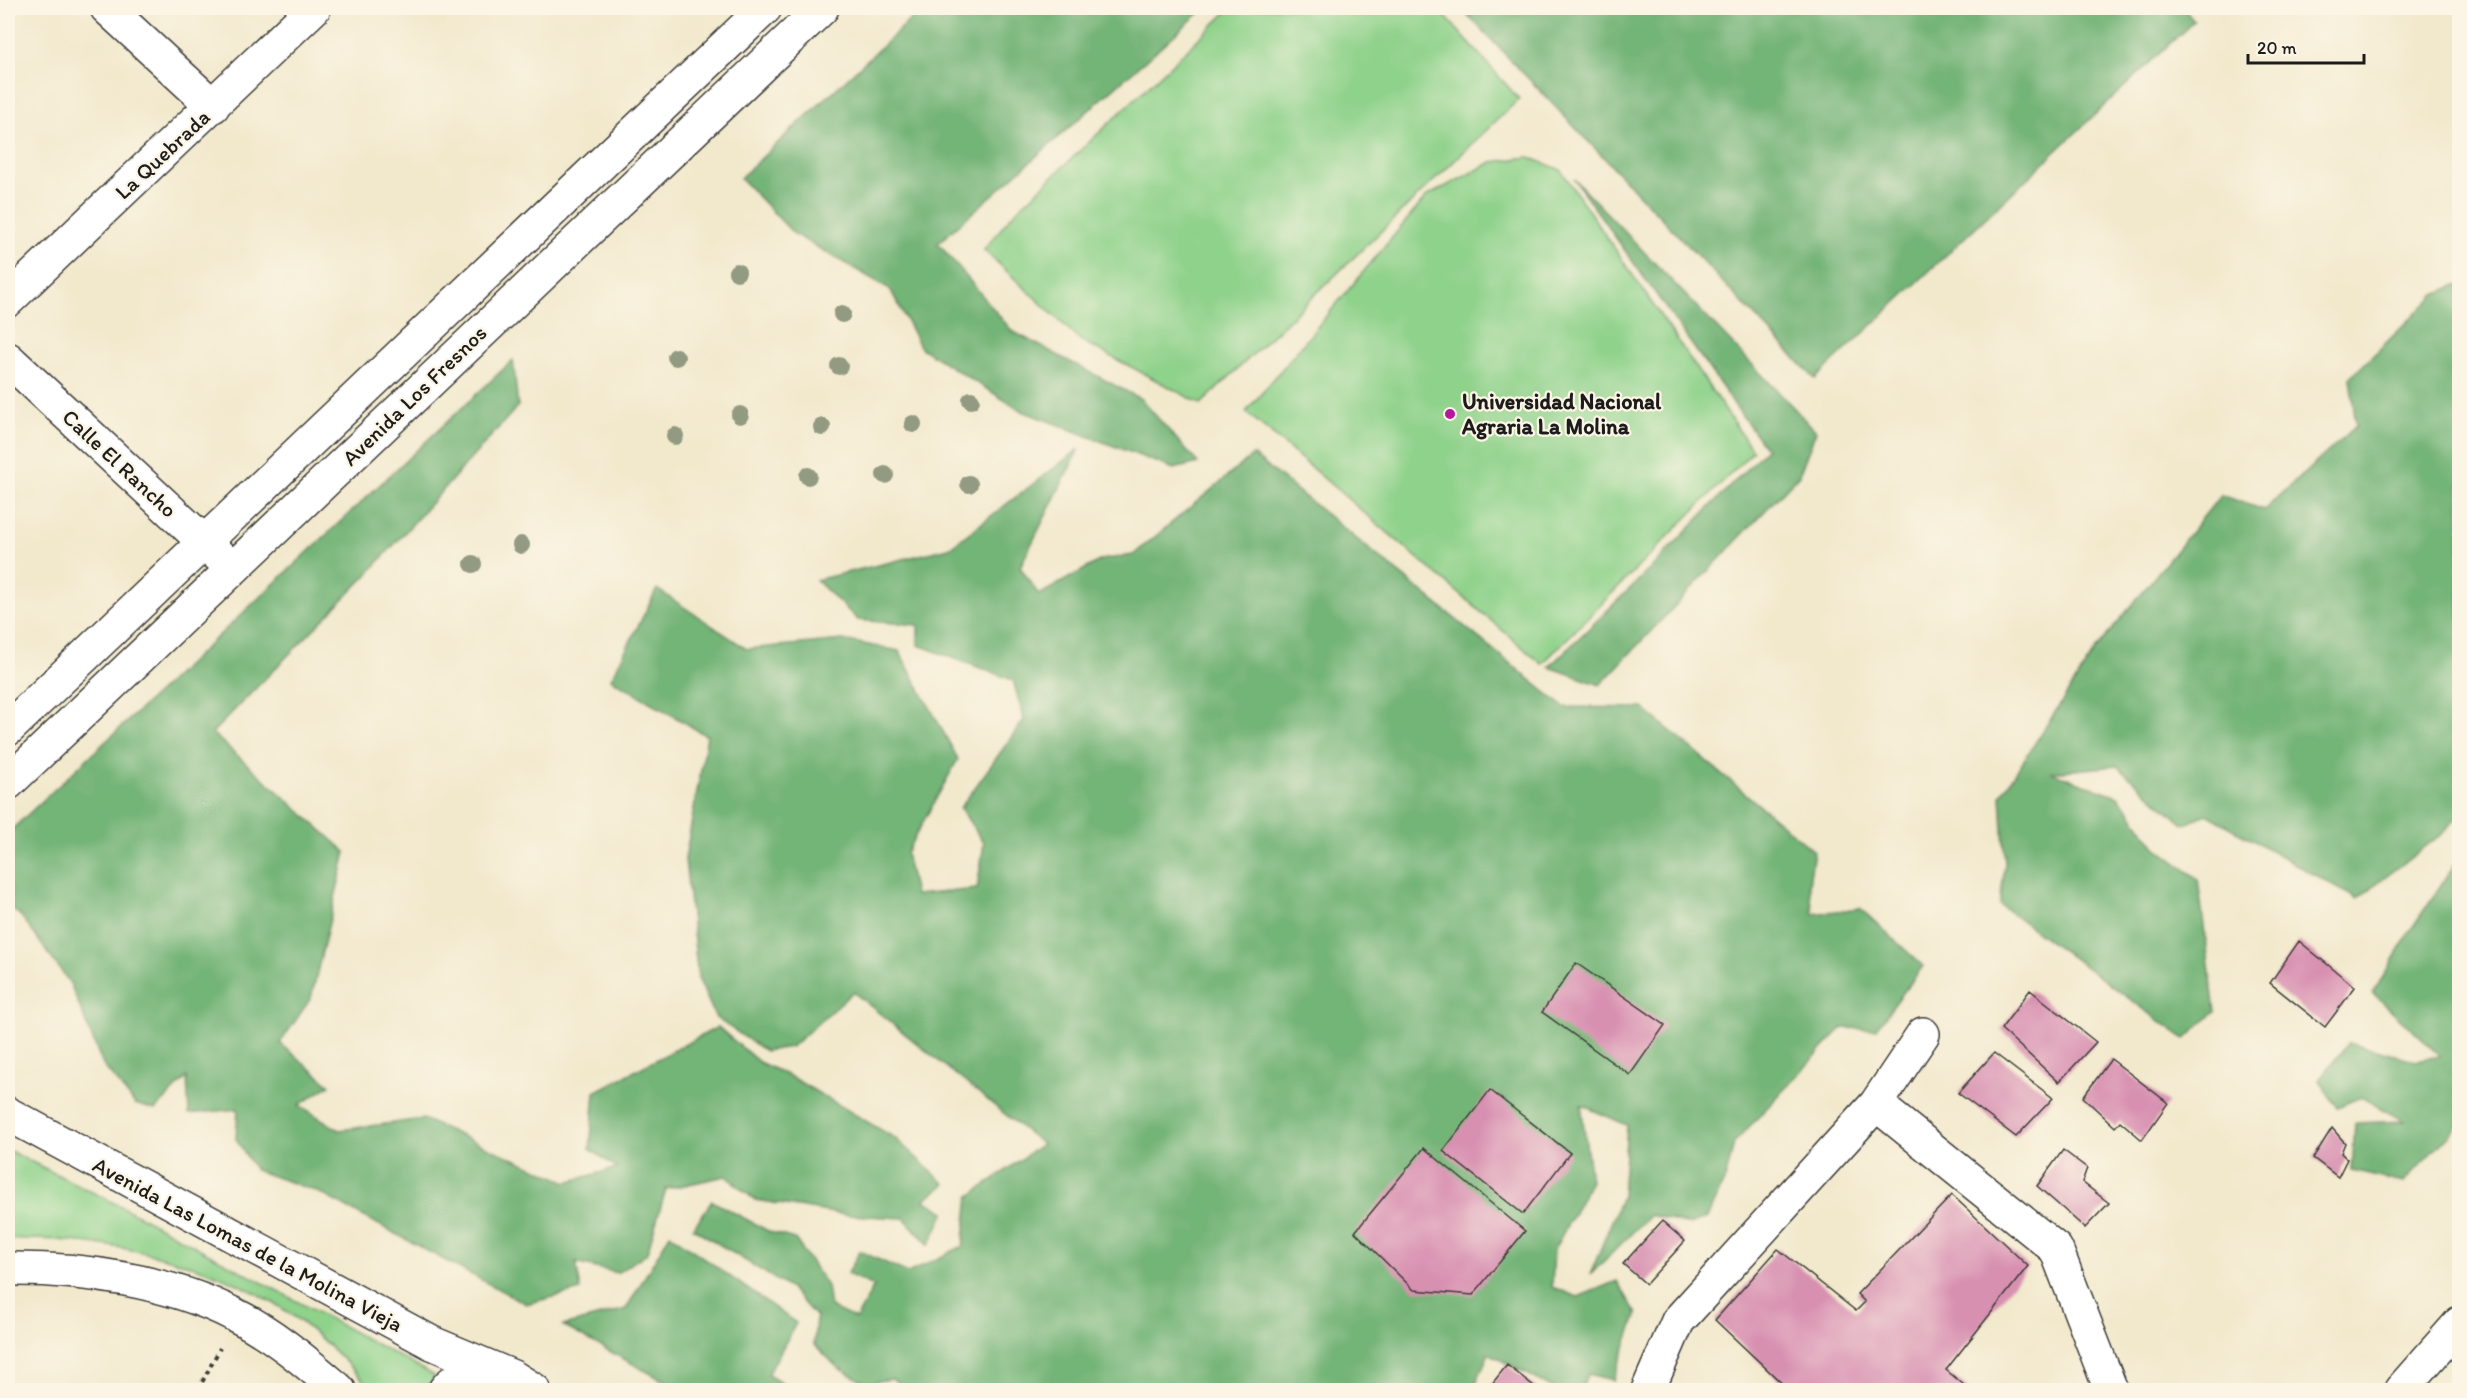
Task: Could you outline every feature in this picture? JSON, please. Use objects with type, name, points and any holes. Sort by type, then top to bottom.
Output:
[{"type":"main road","points":[[106,8],[213,106]]},
{"type":"main road","name":"La Quebrada","points":[[8,300],[314,8]]},
{"type":"main road","name":"Avenida Los Fresnos","points":[[8,729],[765,8]]},
{"type":"main road","name":"Avenida Los Fresnos","points":[[8,783],[822,8]]},
{"type":"main road","name":"Calle El Rancho","points":[[8,358],[232,568]]},
{"type":"main road","points":[[1648,1390],[1678,1321],[1876,1104],[1923,1034]]},
{"type":"main road","points":[[1876,1104],[2056,1249],[2111,1390]]},
{"type":"main road","name":"Avenida Las Lomas de la Molina Vieja","points":[[8,1114],[432,1343],[513,1377],[534,1390]]},
{"type":"main road","points":[[8,1269],[56,1269],[127,1280],[196,1298],[236,1315],[287,1346],[338,1390]]},
{"type":"main road","points":[[2402,1390],[2460,1323]]},
{"type":"main road","points":[[445,1390],[458,1378],[491,1369]]},
{"type":"path","points":[[198,1390],[236,1315]]},
{"type":"green space","points":[[923,8],[1205,8],[938,243],[1012,331],[1141,399],[1198,463],[1174,469],[1022,411],[921,348],[890,289],[794,234],[740,178]]},
{"type":"green space","points":[[1231,8],[1438,8],[1519,99],[1201,404],[1080,340],[984,250],[1011,216]]},
{"type":"green space","points":[[1461,8],[2183,8],[2194,21],[1815,379]]},
{"type":"green space","points":[[1529,157],[1561,170],[1753,451],[1542,664],[1246,412],[1427,196],[1492,162]]},
{"type":"green space","points":[[1574,179],[1816,431],[1799,475],[1600,685],[1549,667],[1649,570],[1766,449]]},
{"type":"green space","points":[[2459,284],[2460,812],[2447,830],[2357,899],[2207,814],[2183,824],[2117,766],[2051,772],[2118,796],[2156,847],[2198,879],[2215,1012],[2185,1039],[2000,905],[2005,864],[2001,795],[2097,648],[2221,495],[2264,510],[2356,426],[2350,378],[2436,294]]},
{"type":"green space","points":[[513,360],[518,406],[366,576],[212,733],[346,852],[311,998],[280,1043],[330,1085],[299,1105],[339,1130],[423,1119],[567,1182],[617,1168],[590,1149],[595,1092],[718,1027],[759,1062],[793,1078],[895,1138],[945,1184],[924,1200],[945,1212],[929,1245],[904,1218],[847,1215],[755,1200],[726,1176],[666,1189],[647,1253],[617,1273],[576,1263],[581,1290],[526,1304],[318,1192],[255,1170],[236,1139],[238,1109],[189,1114],[187,1077],[155,1110],[135,1104],[103,1065],[70,983],[21,916],[8,906],[8,833]]},
{"type":"green space","points":[[1079,449],[1020,567],[1039,595],[1101,560],[1133,555],[1253,455],[1564,707],[1643,708],[1814,851],[1809,884],[1813,914],[1860,908],[1923,966],[1876,1029],[1842,1028],[1734,1143],[1726,1177],[1707,1218],[1690,1225],[1650,1215],[1590,1275],[1622,1196],[1627,1125],[1581,1105],[1591,1181],[1554,1250],[1552,1287],[1578,1297],[1617,1281],[1637,1314],[1613,1380],[1588,1374],[1581,1390],[1556,1390],[1489,1353],[1473,1390],[912,1390],[892,1379],[866,1383],[838,1368],[814,1344],[816,1317],[791,1289],[693,1228],[712,1201],[770,1232],[795,1239],[827,1286],[830,1307],[856,1319],[874,1286],[847,1274],[860,1251],[908,1273],[963,1246],[969,1197],[1042,1144],[853,992],[791,1047],[765,1051],[716,1018],[698,978],[685,859],[707,736],[611,679],[657,589],[747,649],[843,640],[899,651],[958,759],[906,853],[915,895],[977,889],[984,843],[960,808],[1024,720],[1013,680],[918,645],[918,625],[858,620],[816,580],[949,548]]},
{"type":"green space","points":[[2459,858],[2459,1125],[2403,1183],[2352,1171],[2355,1123],[2404,1121],[2361,1097],[2337,1107],[2319,1080],[2348,1043],[2414,1060],[2440,1056],[2373,993],[2412,928]]},
{"type":"green space","points":[[8,1150],[128,1210],[435,1376],[426,1390],[373,1390],[298,1320],[270,1301],[209,1272],[143,1252],[109,1246],[42,1239],[8,1239]]},
{"type":"green space","points":[[670,1234],[796,1323],[768,1375],[792,1390],[681,1390],[563,1326],[626,1309]]},
{"type":"building","points":[[2299,941],[2355,987],[2325,1027],[2270,983]]},
{"type":"building","points":[[1576,963],[1665,1025],[1630,1075],[1542,1012]]},
{"type":"building","points":[[2030,990],[2096,1042],[2059,1082],[2001,1029]]},
{"type":"building","points":[[1994,1053],[2053,1098],[2016,1137],[1958,1093]]},
{"type":"building","points":[[2111,1059],[2168,1103],[2142,1140],[2120,1121],[2115,1127],[2083,1097]]},
{"type":"building","points":[[1490,1090],[1570,1153],[1523,1214],[1443,1151]]},
{"type":"building","points":[[2332,1128],[2345,1143],[2341,1153],[2347,1159],[2338,1177],[2313,1158]]},
{"type":"building","points":[[1424,1148],[1525,1231],[1473,1295],[1414,1290],[1355,1232]]},
{"type":"building","points":[[2063,1150],[2087,1168],[2082,1182],[2109,1203],[2085,1228],[2037,1186]]},
{"type":"building","points":[[1952,1195],[2028,1266],[1946,1370],[1970,1390],[1789,1390],[1715,1320],[1778,1249],[1856,1311],[1865,1302],[1857,1294]]},
{"type":"building","points":[[1662,1221],[1685,1241],[1646,1284],[1623,1264]]},
{"type":"building","points":[[1507,1365],[1539,1390],[1487,1390]]},
{"type":"place","name":"Universidad Nacional Agraria La Molina","points":[[1450,414]]}]
